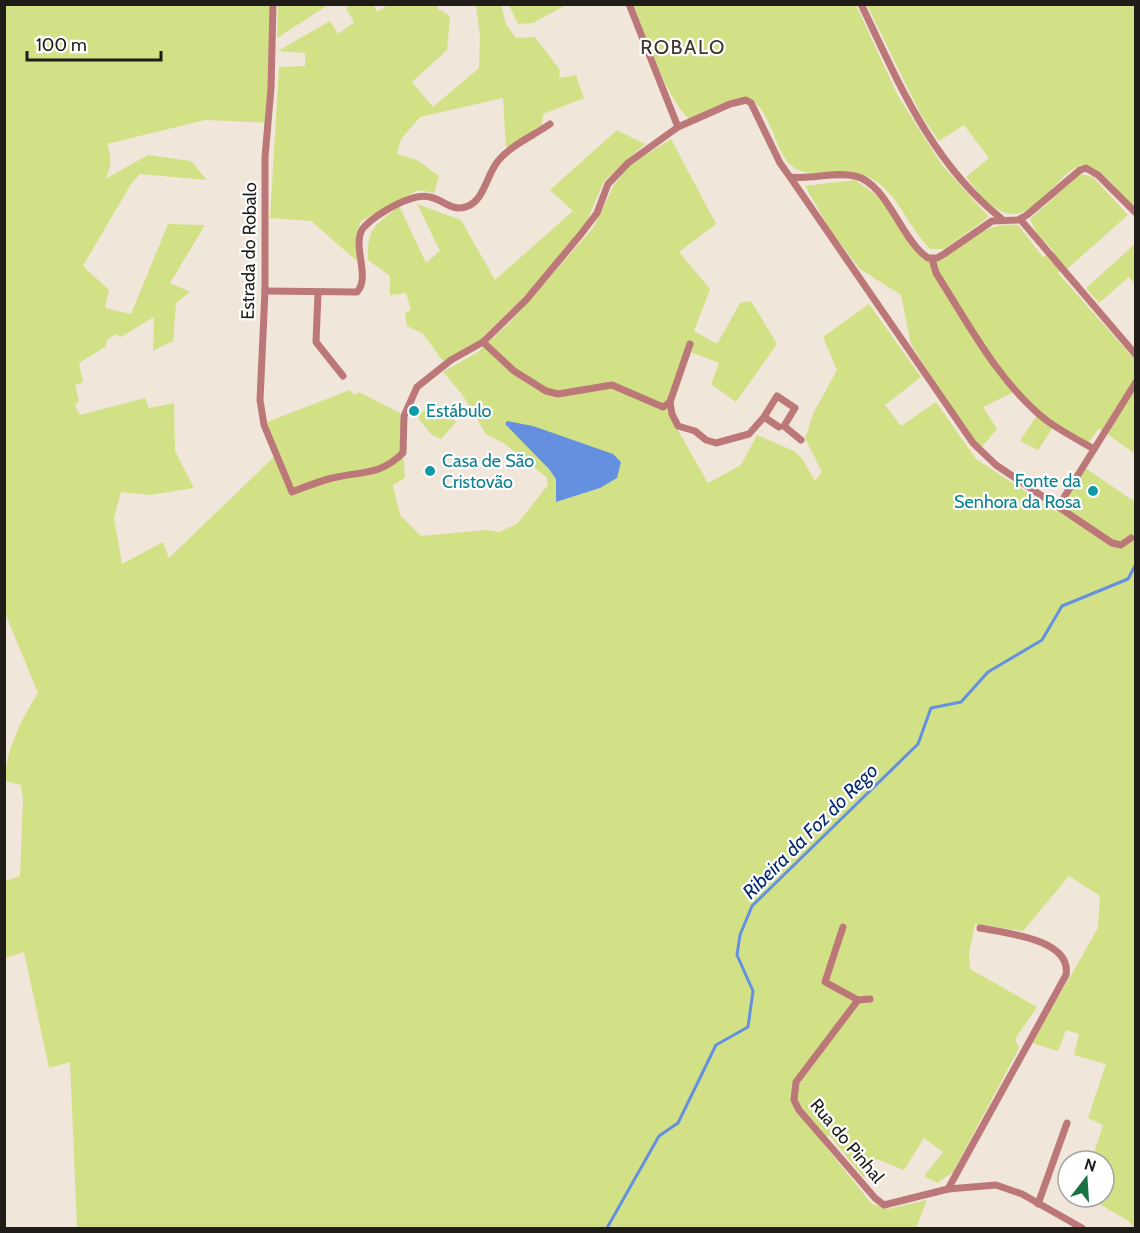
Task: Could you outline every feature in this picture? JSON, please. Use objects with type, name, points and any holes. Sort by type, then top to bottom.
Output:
[{"type":"street","name":"Estrada do Robalo","points":[[273,4],[263,219],[265,291],[261,412],[292,492],[340,476],[377,472],[397,459],[403,453],[404,416],[417,387],[451,360],[483,342]]},
{"type":"street","points":[[629,4],[678,127]]},
{"type":"street","points":[[861,4],[929,139],[958,180],[1003,220]]},
{"type":"street","points":[[670,402],[663,407],[658,406],[612,385],[558,394],[546,391],[514,371],[483,342],[526,300],[562,258],[597,213],[608,184],[628,163],[678,127],[730,104],[746,100],[753,107],[780,163],[973,444],[996,465],[1112,543],[1121,545],[1131,538]]},
{"type":"street","points":[[265,291],[351,293],[360,289],[361,235],[365,225],[396,205],[421,196],[430,197],[456,209],[470,206],[480,195],[496,162],[550,124]]},
{"type":"street","points":[[790,177],[805,179],[843,175],[866,180],[924,256],[932,259],[944,254],[992,221],[1020,219],[1080,170],[1086,168],[1098,175],[1135,214]]},
{"type":"street","points":[[1020,219],[1136,355]]},
{"type":"street","points":[[932,259],[936,273],[1009,381],[1047,421],[1094,450]]},
{"type":"street","points":[[318,292],[316,342],[343,376]]},
{"type":"street","points":[[690,344],[670,402],[672,414],[678,426],[695,431],[706,440],[716,443],[749,434],[764,417],[777,396],[795,408],[784,426],[801,440]]},
{"type":"street","points":[[1058,507],[1136,382]]},
{"type":"street","points":[[764,417],[779,427]]},
{"type":"street","points":[[843,927],[825,982],[858,999],[870,999]]},
{"type":"street","points":[[948,1189],[1066,975],[1067,966],[1063,958],[1047,945],[980,928]]},
{"type":"street","name":"Rua do Pinhal","points":[[858,999],[796,1083],[794,1100],[799,1110],[875,1198],[884,1205],[948,1189],[996,1185],[1014,1190],[1082,1228]]},
{"type":"street","points":[[1038,1204],[1067,1123]]},
{"type":"green space","points":[[278,4],[328,5],[277,38]]},
{"type":"green space","points":[[509,4],[566,5],[533,23],[518,24]]},
{"type":"green space","points":[[5,5],[275,5],[271,123],[205,120],[107,144],[110,162],[105,179],[148,155],[191,161],[207,180],[140,174],[131,184],[83,266],[109,290],[105,308],[131,314],[168,224],[205,225],[170,283],[190,292],[176,303],[173,341],[153,351],[154,317],[121,337],[116,334],[108,339],[105,347],[79,363],[83,382],[75,385],[79,401],[75,405],[80,415],[145,398],[149,408],[174,403],[175,451],[194,488],[150,495],[121,492],[114,518],[122,564],[163,542],[169,558],[277,454],[267,422],[350,390],[354,395],[359,392],[400,413],[405,478],[393,485],[400,515],[421,536],[486,530],[499,532],[517,524],[548,485],[547,478],[505,444],[486,434],[462,394],[443,372],[478,352],[510,322],[593,228],[614,185],[631,164],[671,139],[716,224],[679,252],[710,289],[694,331],[717,344],[740,303],[751,301],[777,344],[736,402],[711,384],[719,363],[691,352],[668,413],[708,483],[741,465],[757,435],[794,451],[802,458],[815,481],[822,472],[805,438],[814,412],[837,370],[823,337],[869,304],[921,377],[885,405],[901,426],[936,402],[976,459],[1057,512],[1084,467],[1135,502],[1135,1228],[1127,1220],[1108,1209],[1116,1209],[1116,1149],[1095,1149],[1103,1125],[1088,1118],[1106,1064],[1074,1055],[1079,1034],[1066,1030],[1058,1051],[1032,1043],[1098,928],[1100,896],[1069,876],[1023,931],[975,924],[969,954],[970,969],[1037,1007],[1015,1039],[1019,1048],[953,1172],[937,1183],[924,1176],[943,1152],[924,1138],[904,1170],[877,1159],[864,1178],[829,1135],[821,1141],[872,1204],[888,1209],[927,1200],[916,1228],[77,1228],[70,1062],[49,1068],[24,952],[5,958],[5,881],[20,876],[23,799],[21,785],[5,781],[6,770],[11,747],[38,693],[5,613]],"holes":[[[507,421],[600,488],[557,502],[556,479],[549,468],[505,424]]]},
{"type":"green space","points":[[350,5],[374,5],[377,12],[388,5],[438,5],[438,9],[450,16],[447,50],[412,82],[433,107],[479,68],[480,37],[476,5],[501,5],[506,24],[516,38],[535,37],[560,70],[559,78],[576,75],[584,98],[543,114],[542,125],[506,148],[503,98],[420,117],[401,139],[397,154],[417,160],[439,176],[434,193],[418,190],[361,221],[357,231],[357,261],[311,221],[270,218],[279,67],[305,66],[305,53],[278,51],[330,21],[338,34],[354,22],[346,8]]},
{"type":"green space","points":[[633,5],[856,5],[898,96],[942,165],[989,217],[944,249],[930,249],[890,194],[869,177],[849,172],[810,173],[796,169],[787,161],[764,113],[756,104],[747,99],[729,101],[689,119],[680,109],[664,81]]},
{"type":"green space","points":[[867,5],[1135,5],[1135,206],[1133,207],[1100,173],[1088,166],[1079,166],[1069,172],[1039,202],[1027,210],[1015,214],[1003,212],[992,206],[966,177],[989,158],[964,125],[939,141],[921,115]]},
{"type":"green space","points":[[617,130],[645,144],[604,181],[586,223],[525,296],[474,345],[443,361],[423,334],[407,326],[405,312],[411,310],[406,293],[390,295],[390,276],[368,260],[369,240],[374,228],[399,206],[426,263],[440,251],[417,204],[461,220],[495,280],[573,211],[550,190]]},
{"type":"green space","points":[[1080,174],[1093,177],[1128,215],[1068,268],[1058,273],[1135,360],[1135,454],[1099,428],[1088,443],[1056,423],[1038,450],[1020,441],[1039,412],[1018,390],[983,407],[997,429],[981,448],[965,431],[911,344],[901,295],[860,269],[832,233],[805,186],[855,180],[889,206],[918,249],[932,257],[940,257],[983,231],[1009,224],[1018,225],[1043,257],[1054,251],[1037,234],[1030,219]]},
{"type":"green space","points":[[1135,244],[1135,284],[1129,277],[1099,303],[1086,288]]},
{"type":"green space","points":[[435,401],[456,422],[441,439],[432,435],[418,418]]},
{"type":"water","points":[[507,421],[533,426],[613,454],[621,462],[617,478],[600,488],[556,502],[556,479],[505,424]]},
{"type":"waterway","name":"Ribeira da Foz do Rego","points":[[607,1228],[659,1136],[678,1123],[716,1045],[748,1027],[753,991],[737,955],[740,935],[752,906],[918,744],[931,708],[961,702],[988,672],[1042,640],[1062,606],[1128,579],[1136,564]]},
{"type":"place","name":"Estábulo","points":[[414,411]]},
{"type":"place","name":"Casa de São Cristovão","points":[[430,471]]},
{"type":"place","name":"Fonte da Senhora da Rosa","points":[[1093,491]]},
{"type":"district","name":"ROBALO","points":[[683,47]]}]
